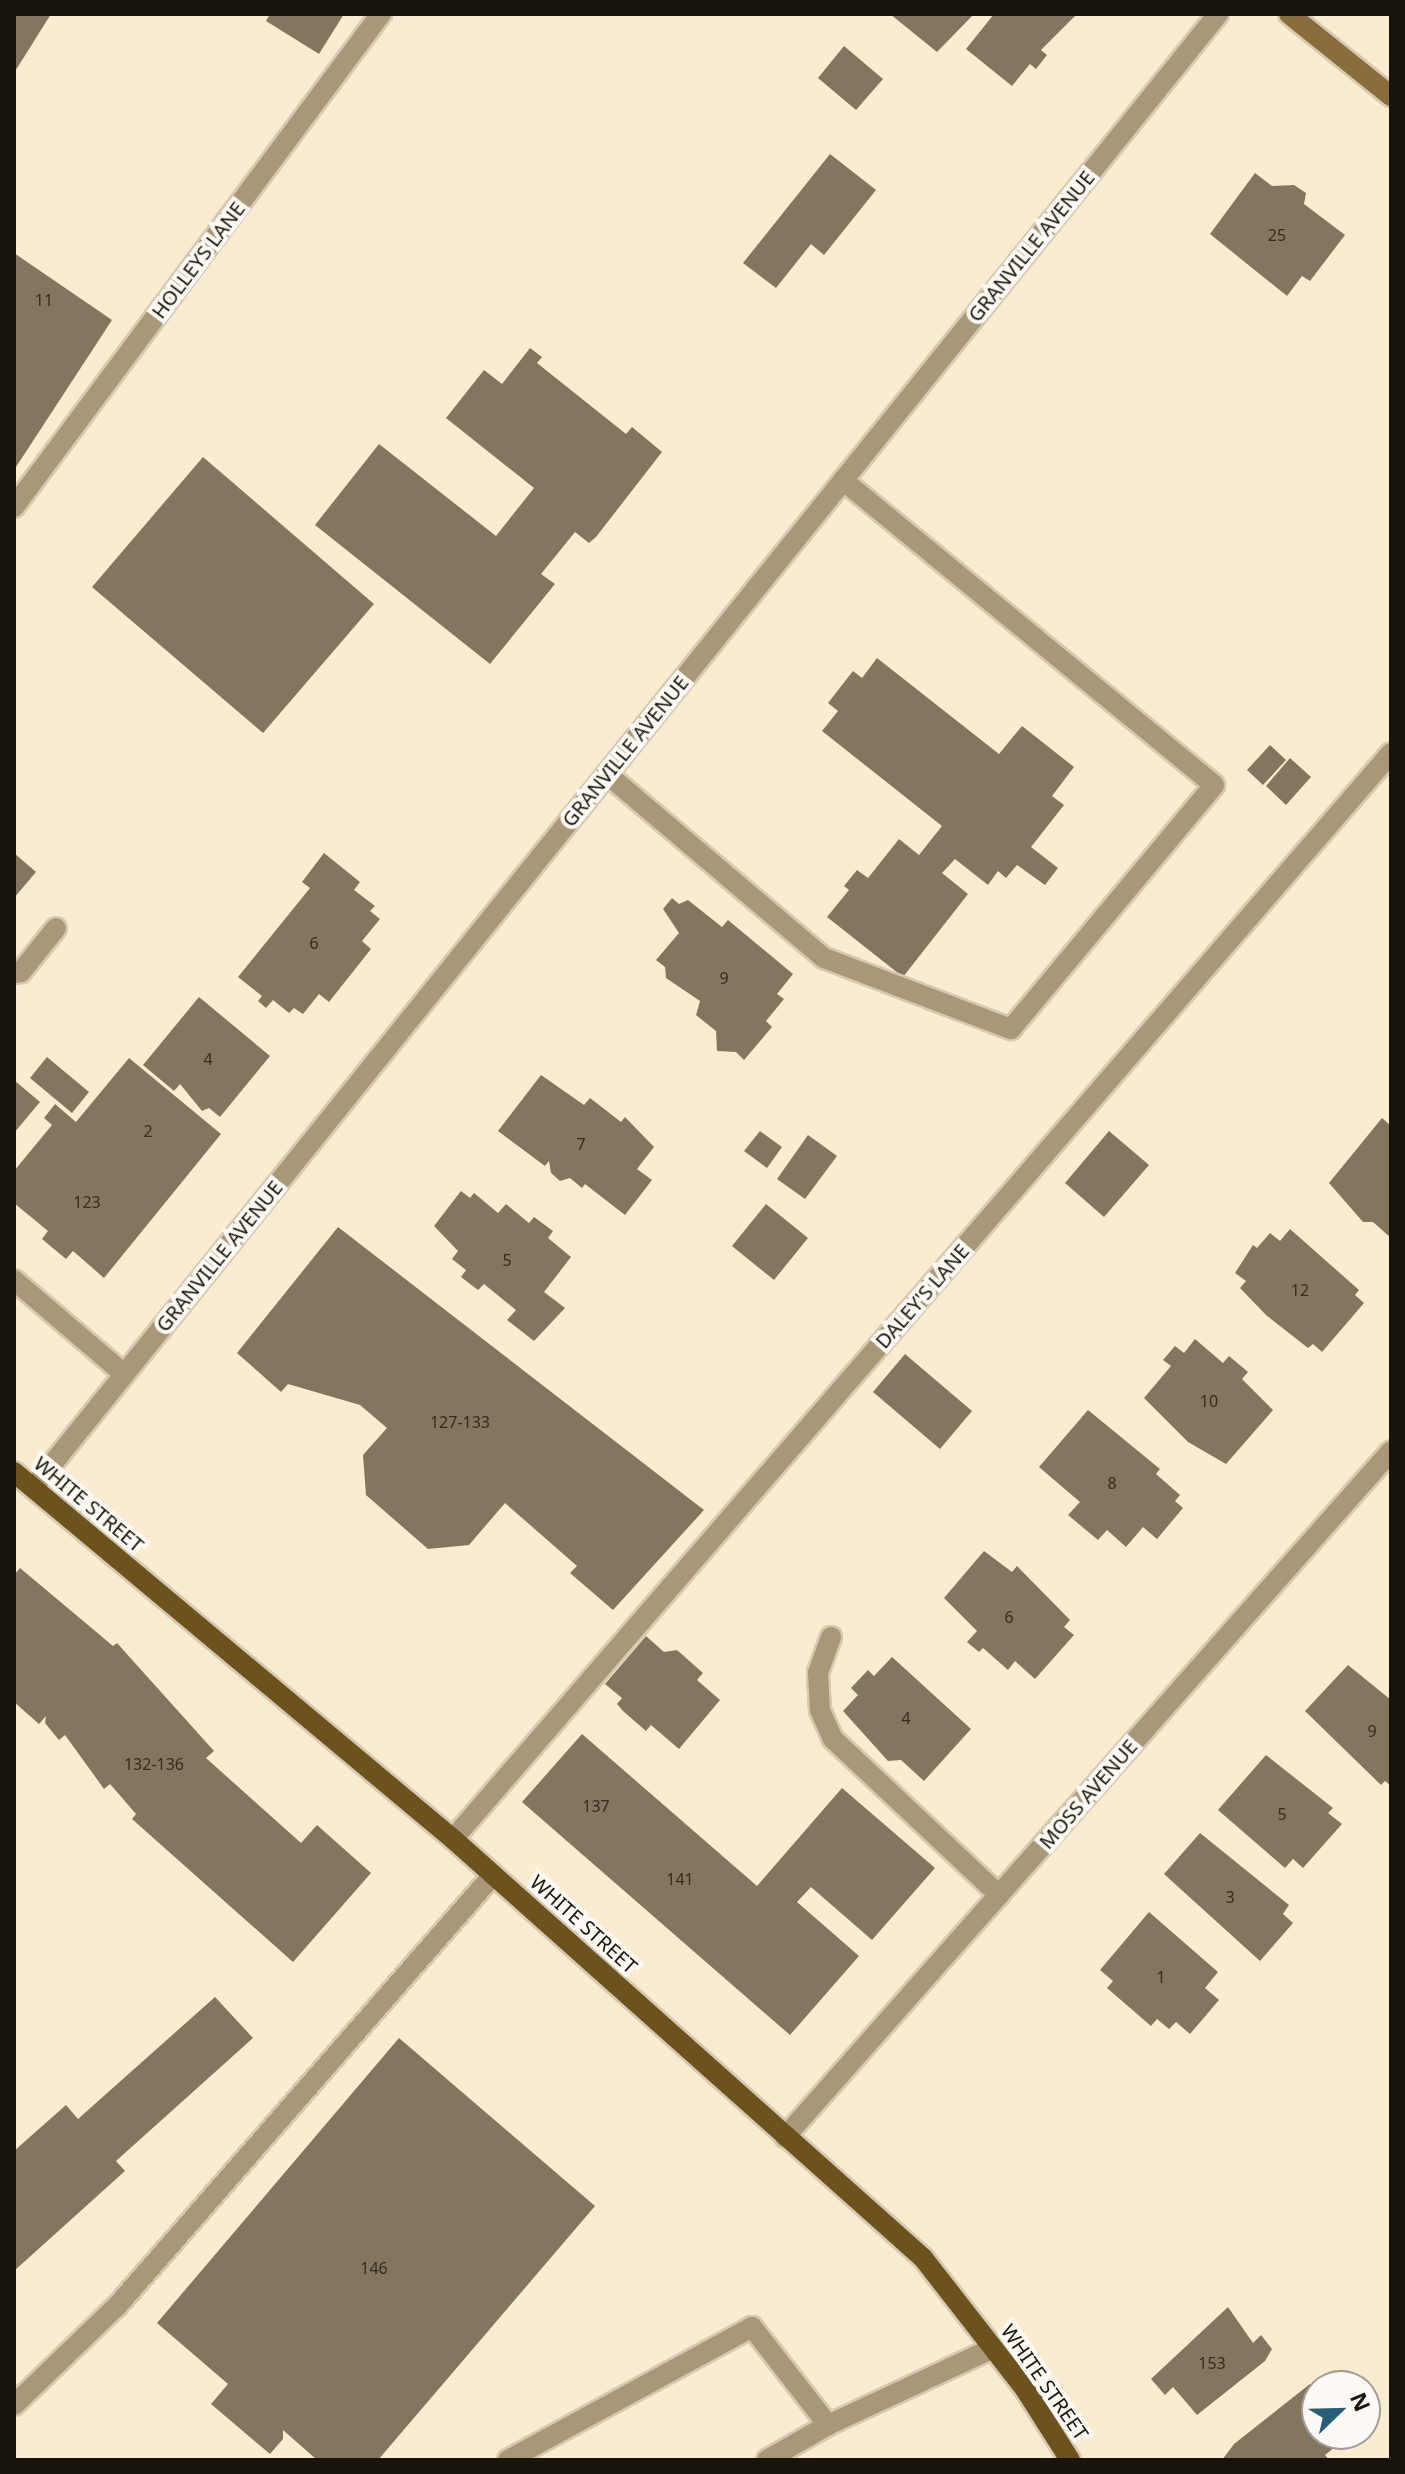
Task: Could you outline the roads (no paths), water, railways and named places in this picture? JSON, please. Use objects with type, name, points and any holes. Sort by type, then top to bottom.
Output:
[{"type":"main road","points":[[1289,14],[1391,96]]},
{"type":"main road","name":"WHITE STREET","points":[[14,1472],[453,1839],[923,2258],[993,2348],[1070,2460]]},
{"type":"street","name":"HOLLEYS LANE","points":[[14,507],[381,14]]},
{"type":"street","name":"GRANVILLE AVENUE","points":[[33,1488],[1218,14]]},
{"type":"street","points":[[607,774],[824,958],[1011,1029],[1214,785],[843,480]]},
{"type":"street","name":"DALEY'S LANE","points":[[453,1839],[1391,753]]},
{"type":"street","points":[[14,973],[21,972],[56,928]]},
{"type":"street","points":[[14,1280],[124,1374]]},
{"type":"street","name":"MOSS AVENUE","points":[[785,2137],[1391,1451]]},
{"type":"street","points":[[831,1637],[818,1673],[820,1710],[833,1739],[999,1895]]},
{"type":"street","points":[[14,2405],[118,2305],[493,1875]]},
{"type":"street","points":[[508,2460],[752,2327],[828,2425]]},
{"type":"street","points":[[767,2460],[828,2425],[993,2348]]}]
